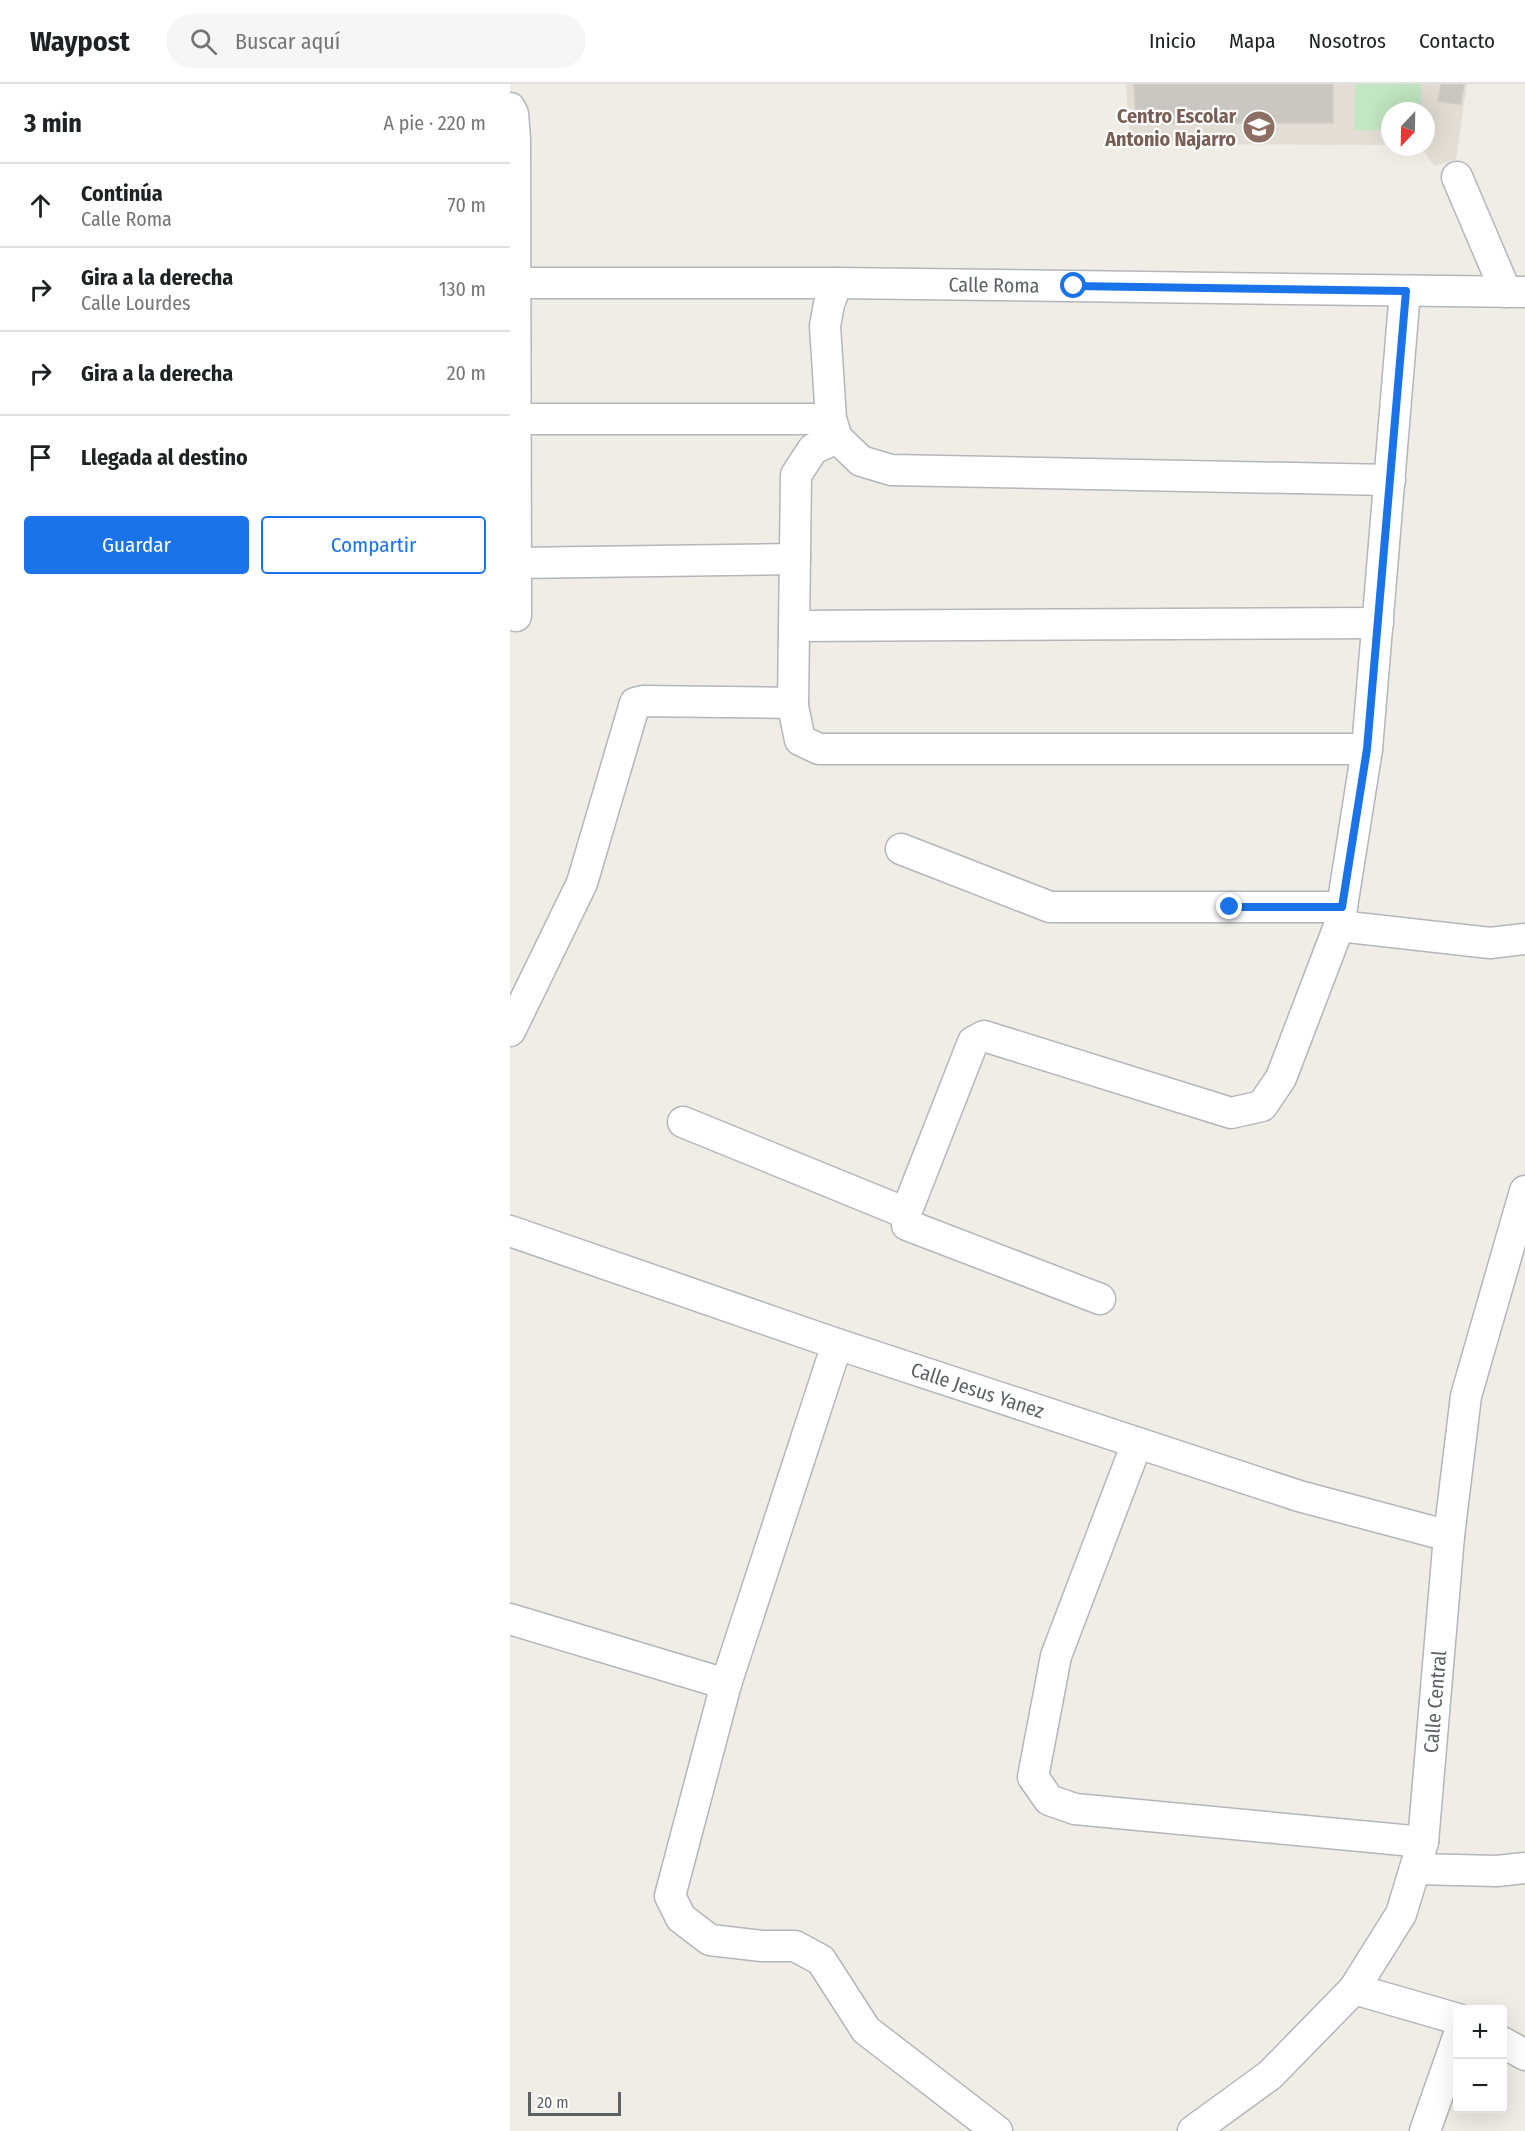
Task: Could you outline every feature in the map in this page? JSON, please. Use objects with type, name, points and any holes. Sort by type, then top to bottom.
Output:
[{"type":"street","points":[[510,108],[513,114],[515,139],[513,551],[516,616]]},
{"type":"street","points":[[1457,177],[1516,292]]},
{"type":"street","name":"Calle Roma","points":[[513,283],[837,283],[1516,292]]},
{"type":"street","points":[[837,283],[829,304],[825,326],[834,428],[861,461],[891,470],[1390,480]]},
{"type":"street","points":[[1100,1299],[907,1225],[906,1213],[974,1042],[984,1036],[1231,1113],[1262,1106],[1281,1078],[1341,916],[1367,749],[1406,291]]},
{"type":"street","points":[[513,419],[834,428]]},
{"type":"street","points":[[834,428],[813,449],[796,475],[793,703],[800,740],[819,749],[1367,749]]},
{"type":"street","points":[[513,551],[795,559]]},
{"type":"street","points":[[794,626],[1378,623]]},
{"type":"street","points":[[510,1031],[582,883],[635,703],[643,701],[793,703]]},
{"type":"street","points":[[901,849],[1050,907],[1341,916],[1490,943],[1525,939]]},
{"type":"street","points":[[683,1122],[906,1213]]},
{"type":"street","name":"Calle Central","points":[[1193,2131],[1270,2075],[1354,1989],[1401,1914],[1419,1856],[1449,1536],[1466,1396],[1525,1191]]},
{"type":"street","name":"Calle Jesus Yanez","points":[[510,1231],[837,1344],[1299,1496],[1449,1536]]},
{"type":"street","points":[[837,1344],[726,1684],[670,1896],[681,1918],[710,1940],[795,1947],[821,1960],[866,2030],[998,2131]]},
{"type":"street","points":[[1137,1443],[1056,1656],[1033,1777],[1049,1800],[1075,1809],[1419,1856],[1497,1871],[1525,1868]]},
{"type":"street","points":[[510,1619],[726,1684]]},
{"type":"street","points":[[1354,1989],[1453,2018]]},
{"type":"street","points":[[1507,2044],[1525,2055]]},
{"type":"street","points":[[1425,2131],[1453,2051]]},
{"type":"shaded area","name":"Centro Escolar Antonio Najarro","points":[[1126,84],[1467,84],[1456,159],[1434,166],[1427,156],[1435,156],[1435,102],[1381,102],[1381,145],[1130,144]]},
{"type":"green space","points":[[1355,84],[1421,84],[1421,102],[1381,102],[1381,130],[1354,130]]},
{"type":"building","points":[[1134,84],[1333,84],[1333,123],[1136,124]]},
{"type":"building","points":[[1441,84],[1464,84],[1461,105],[1438,101]]},
{"type":"place","name":"Centro Escolar Antonio Najarro","points":[[1259,127]]},
{"type":"route","points":[[1074,286],[1406,291],[1367,749],[1342,907],[1230,907]]}]
